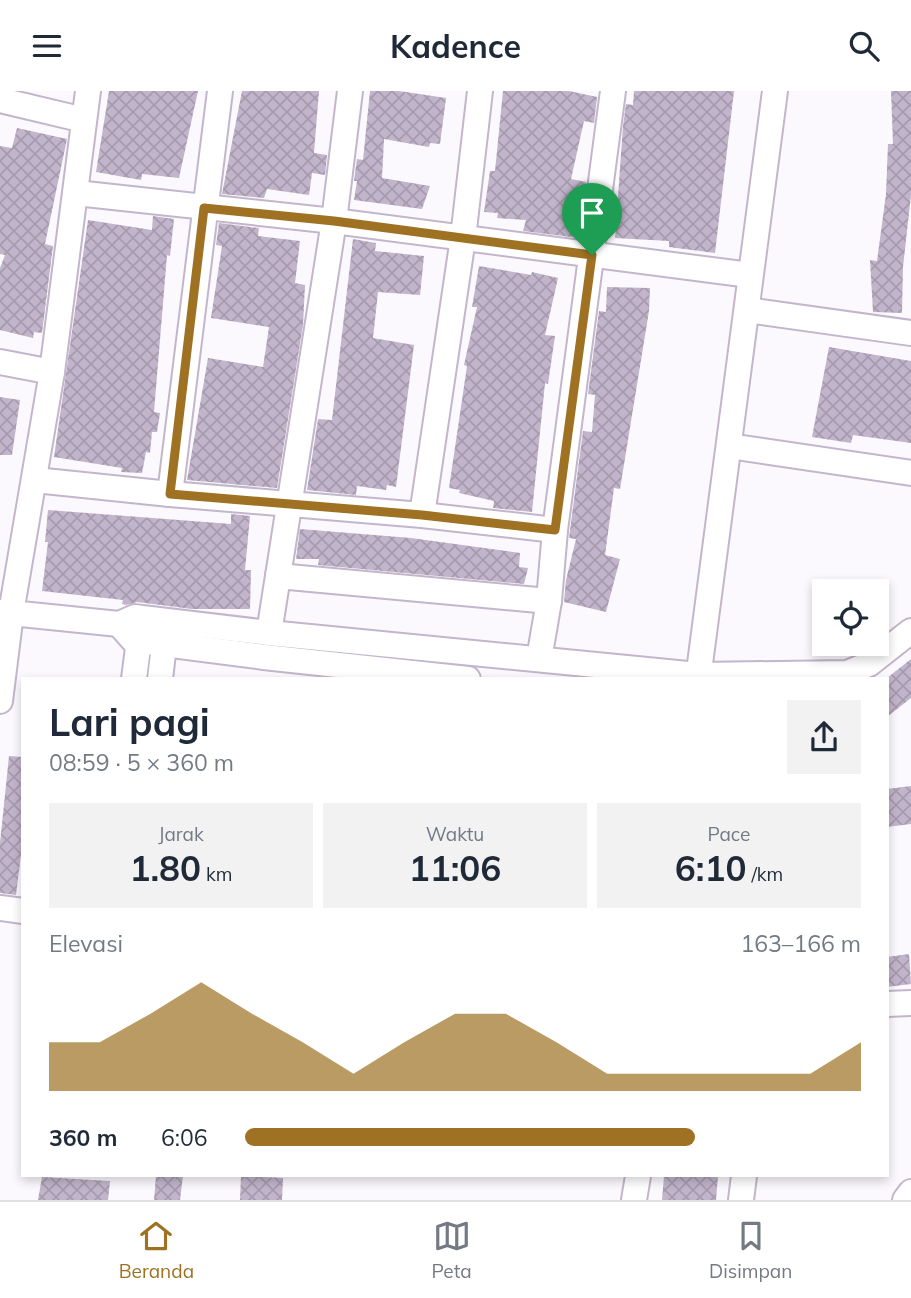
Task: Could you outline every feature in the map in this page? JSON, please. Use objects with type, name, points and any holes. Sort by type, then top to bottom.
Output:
[{"type":"street","points":[[0,701],[6,612],[34,480],[52,372],[88,91]]},
{"type":"street","points":[[170,494],[220,91]]},
{"type":"street","points":[[269,633],[334,221],[351,91]]},
{"type":"street","points":[[422,515],[463,238],[480,91]]},
{"type":"street","points":[[539,659],[549,601],[555,530],[613,91]]},
{"type":"street","points":[[698,677],[775,91]]},
{"type":"street","points":[[0,100],[84,120]]},
{"type":"street","points":[[76,193],[334,221],[750,275]]},
{"type":"street","points":[[747,310],[911,333]]},
{"type":"street","points":[[0,362],[52,372]]},
{"type":"street","points":[[729,446],[911,473]]},
{"type":"street","points":[[34,480],[422,515],[555,530]]},
{"type":"street","points":[[278,576],[549,601]]},
{"type":"street","points":[[6,612],[133,627],[455,677]]},
{"type":"street","points":[[133,627],[134,677]]},
{"type":"street","points":[[165,633],[269,633],[698,677],[847,673],[869,664],[911,631]]},
{"type":"street","points":[[160,677],[165,633]]},
{"type":"street","points":[[0,908],[21,911]]},
{"type":"street","points":[[889,1005],[911,1003]]},
{"type":"street","points":[[634,1200],[638,1177]]},
{"type":"street","points":[[741,1200],[744,1177]]},
{"type":"street","points":[[905,1200],[911,1192]]},
{"type":"building","points":[[109,91],[198,91],[179,178],[142,174],[141,180],[96,172]]},
{"type":"building","points":[[242,91],[319,91],[314,153],[327,155],[325,175],[312,173],[309,195],[267,189],[264,198],[222,194]]},
{"type":"building","points":[[370,91],[399,91],[446,98],[440,144],[430,143],[429,147],[384,139],[382,178],[430,186],[422,209],[354,200],[357,159],[363,160]]},
{"type":"building","points":[[503,91],[569,91],[597,97],[594,123],[584,121],[571,179],[586,182],[579,238],[523,231],[526,220],[497,218],[498,213],[484,212],[490,171],[495,171]]},
{"type":"building","points":[[634,91],[734,91],[715,253],[669,247],[669,241],[615,238],[623,126],[626,104],[633,105]]},
{"type":"building","points":[[891,91],[911,91],[911,195],[903,267],[902,313],[873,312],[870,260],[877,261],[886,194],[888,144],[893,144]]},
{"type":"building","points":[[17,128],[67,139],[45,244],[53,246],[42,333],[34,332],[33,338],[0,330],[0,268],[5,255],[0,254],[0,146],[12,148]]},
{"type":"building","points":[[153,216],[174,219],[170,256],[167,255],[154,412],[160,413],[157,432],[152,432],[150,453],[146,452],[142,473],[121,472],[122,468],[54,457],[88,220],[152,230]]},
{"type":"building","points":[[219,223],[259,228],[258,236],[300,241],[295,283],[305,285],[303,325],[277,488],[187,480],[208,358],[263,367],[269,327],[211,318],[222,246],[216,245]]},
{"type":"building","points":[[353,239],[376,243],[375,251],[424,256],[420,295],[378,292],[373,338],[414,345],[396,487],[387,485],[386,490],[357,486],[356,495],[307,490],[318,419],[332,420]]},
{"type":"building","points":[[479,266],[558,278],[545,335],[555,336],[548,384],[545,383],[532,512],[493,508],[494,501],[449,488],[467,366],[464,365],[477,307],[472,307]]},
{"type":"building","points":[[607,287],[650,288],[649,311],[620,489],[614,488],[605,555],[620,559],[606,612],[564,602],[566,580],[576,539],[569,538],[583,431],[592,432],[595,395],[588,394],[599,311],[606,312]]},
{"type":"building","points":[[829,347],[911,361],[911,443],[853,435],[851,443],[812,437]]},
{"type":"building","points":[[0,397],[20,400],[12,455],[0,455]]},
{"type":"building","points":[[48,510],[231,524],[231,514],[250,516],[245,570],[251,570],[250,609],[192,609],[137,602],[126,605],[122,604],[123,600],[42,591],[48,542],[45,542]]},
{"type":"building","points":[[300,529],[411,538],[520,553],[519,567],[528,568],[524,584],[318,565],[319,559],[296,559]]},
{"type":"building","points":[[911,659],[911,698],[889,715],[889,677]]},
{"type":"building","points":[[9,756],[21,757],[21,855],[16,895],[0,893],[0,843]]},
{"type":"building","points":[[911,786],[911,824],[889,827],[889,789]]},
{"type":"building","points":[[909,954],[911,984],[889,987],[889,957]]},
{"type":"building","points":[[42,1177],[110,1181],[108,1200],[38,1200]]},
{"type":"building","points":[[156,1177],[183,1177],[180,1200],[154,1200]]},
{"type":"building","points":[[241,1177],[283,1178],[282,1200],[240,1200]]},
{"type":"building","points":[[664,1177],[718,1177],[716,1200],[662,1200]]},
{"type":"route","points":[[204,208],[334,221],[592,255],[555,530],[422,515],[170,494],[204,208]]}]
